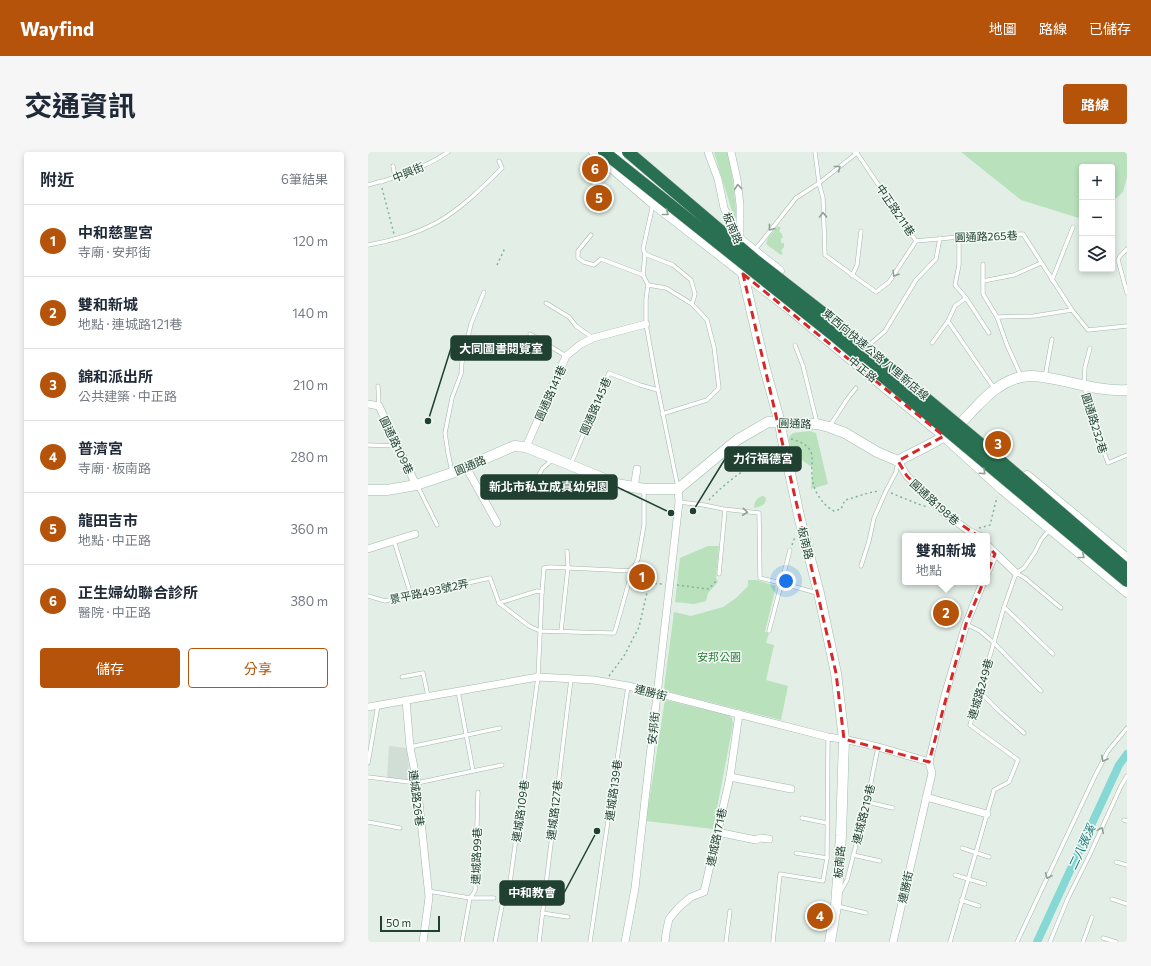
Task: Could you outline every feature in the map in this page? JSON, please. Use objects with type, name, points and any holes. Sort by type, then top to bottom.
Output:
[{"type":"highway","name":"東西向快速公路 八里新店線","points":[[604,152],[831,333],[1127,582]]},
{"type":"highway","name":"東西向快速公路 八里新店線","points":[[628,152],[756,261],[828,317],[988,450],[1127,570]]},
{"type":"main road","name":"中正路","points":[[594,152],[653,203],[791,310],[944,436],[1002,489],[1127,592]]},
{"type":"main road","name":"中正路","points":[[616,152],[742,256],[799,300],[832,330],[953,429],[981,450],[1127,576]]},
{"type":"main road","name":"中正路","points":[[636,152],[740,240],[1127,559]]},
{"type":"main road","name":"板南路","points":[[740,240],[743,274],[764,365],[780,423],[800,520],[819,593],[836,673],[844,739],[841,836],[835,907],[830,942]]},
{"type":"main road","points":[[898,461],[911,453],[932,444],[944,436],[962,422],[994,389],[1022,377],[1033,376],[1084,386],[1127,390]]},
{"type":"main road","name":"圓通路","points":[[368,490],[387,490],[416,485],[452,473],[514,446],[526,447],[617,484],[639,488],[678,489],[737,440],[768,422],[817,424],[829,427],[845,433],[878,452],[898,461]]},
{"type":"street","name":"板南路","points":[[708,152],[718,179],[724,208],[740,240]]},
{"type":"street","points":[[731,152],[737,179],[740,205],[740,240]]},
{"type":"street","name":"圓通路141巷","points":[[526,447],[566,356],[581,344],[593,338],[646,324]]},
{"type":"street","points":[[368,404],[378,406]]},
{"type":"street","name":"圓通路109巷","points":[[378,406],[416,485]]},
{"type":"street","name":"圓通路198巷","points":[[898,461],[907,476],[943,512],[973,533]]},
{"type":"street","points":[[466,467],[497,523]]},
{"type":"street","points":[[637,469],[639,488]]},
{"type":"street","name":"安邦街","points":[[625,942],[635,888],[679,502],[678,489]]},
{"type":"street","points":[[368,548],[415,534]]},
{"type":"street","points":[[990,548],[1016,573]]},
{"type":"street","points":[[990,566],[995,554]]},
{"type":"street","name":"連勝街","points":[[893,942],[932,773],[929,762],[966,624],[982,585]]},
{"type":"street","name":"連勝街","points":[[368,707],[538,677],[594,680],[628,686],[828,737],[878,747],[929,762]]},
{"type":"street","name":"連城路26巷","points":[[406,700],[410,747],[417,783],[428,894],[423,942]]},
{"type":"street","name":"連城路171巷","points":[[665,942],[669,919],[690,897],[704,892],[730,777],[739,714]]},
{"type":"street","points":[[730,777],[791,789]]},
{"type":"street","points":[[926,797],[987,814]]},
{"type":"street","points":[[717,832],[756,840],[760,838],[769,839]]},
{"type":"lane","name":"中興街","points":[[368,185],[413,171],[438,159],[448,152]]},
{"type":"lane","points":[[815,152],[819,183],[823,198],[825,255],[876,292],[889,282],[916,241]]},
{"type":"lane","points":[[742,256],[759,245],[796,198],[819,183],[856,153]]},
{"type":"lane","name":"中正路211巷","points":[[856,153],[916,241],[940,238]]},
{"type":"lane","points":[[368,245],[395,239],[436,223],[473,196],[502,168],[499,161]]},
{"type":"lane","points":[[393,166],[395,177]]},
{"type":"lane","points":[[653,203],[643,249],[646,254],[643,275],[648,285],[646,299],[646,324],[662,414],[678,489]]},
{"type":"lane","points":[[1052,280],[1073,227]]},
{"type":"lane","points":[[852,276],[857,266],[861,231]]},
{"type":"lane","name":"圓通路265巷","points":[[940,238],[1023,234],[1072,310],[1088,330],[1127,326]]},
{"type":"lane","points":[[591,235],[578,251],[578,258],[584,262],[594,265],[601,259],[643,275]]},
{"type":"lane","points":[[959,236],[959,265],[955,285],[966,298],[989,333]]},
{"type":"lane","points":[[869,345],[886,331],[916,280],[936,259],[940,238]]},
{"type":"lane","points":[[1127,249],[1118,260],[1127,293]]},
{"type":"lane","points":[[646,254],[673,265],[691,280],[695,294],[692,304]]},
{"type":"lane","points":[[983,281],[1014,275],[1041,263]]},
{"type":"lane","points":[[983,264],[983,294],[997,317],[1007,345],[1022,377]]},
{"type":"lane","points":[[648,285],[666,288],[692,304],[707,320],[714,347],[718,376],[719,388],[707,400],[662,414]]},
{"type":"lane","points":[[452,473],[445,433],[452,398],[461,374],[462,362],[471,324],[484,292]]},
{"type":"lane","points":[[932,343],[948,321],[955,306],[966,298]]},
{"type":"lane","points":[[546,303],[569,317],[576,326],[593,338]]},
{"type":"lane","points":[[997,317],[1034,316],[1072,310]]},
{"type":"lane","points":[[948,321],[994,389]]},
{"type":"lane","points":[[530,334],[566,356]]},
{"type":"lane","points":[[1045,378],[1052,338]]},
{"type":"lane","points":[[795,345],[803,366],[817,424]]},
{"type":"lane","points":[[1084,386],[1085,367],[1090,348]]},
{"type":"lane","name":"圓通路145巷","points":[[571,465],[609,373],[658,390]]},
{"type":"lane","points":[[378,386],[378,406]]},
{"type":"lane","name":"圓通路232巷","points":[[1084,386],[1096,430],[1108,463],[1127,455]]},
{"type":"lane","points":[[829,427],[856,388]]},
{"type":"lane","points":[[368,445],[398,446]]},
{"type":"lane","points":[[532,489],[542,469],[554,458]]},
{"type":"lane","points":[[861,566],[874,518],[896,472],[898,461]]},
{"type":"lane","points":[[416,485],[437,525]]},
{"type":"lane","points":[[499,603],[530,626],[540,631],[614,633],[632,571],[638,559],[644,525],[639,488]]},
{"type":"lane","points":[[679,502],[704,505],[725,510],[759,513],[760,578],[819,593]]},
{"type":"lane","points":[[719,574],[725,510]]},
{"type":"lane","name":"連城路249巷","points":[[950,942],[994,790],[1009,782],[1018,760],[970,725],[1004,607],[1016,573],[1024,568],[1041,540],[1050,529]]},
{"type":"lane","points":[[394,541],[411,595]]},
{"type":"lane","points":[[769,631],[790,550]]},
{"type":"lane","points":[[561,631],[568,568],[567,551]]},
{"type":"lane","name":"連城路109巷","points":[[496,942],[503,901],[508,897],[538,677],[544,568],[568,568]]},
{"type":"lane","points":[[568,568],[632,571]]},
{"type":"lane","points":[[1016,573],[1025,578],[1061,608]]},
{"type":"lane","name":"景平路493號2弄","points":[[368,596],[385,601],[490,578],[499,603]]},
{"type":"lane","points":[[499,603],[537,591],[542,592]]},
{"type":"lane","points":[[1004,607],[1053,654]]},
{"type":"lane","points":[[966,624],[980,631],[994,643],[1041,691]]},
{"type":"lane","points":[[402,677],[423,673],[428,696]]},
{"type":"lane","name":"連城路127巷","points":[[539,942],[571,679]]},
{"type":"lane","name":"連城路139巷","points":[[590,942],[628,686]]},
{"type":"lane","points":[[458,691],[473,771]]},
{"type":"lane","points":[[980,692],[1024,733]]},
{"type":"lane","points":[[368,763],[378,705]]},
{"type":"lane","points":[[410,747],[500,728]]},
{"type":"lane","points":[[1017,942],[1095,776],[1108,751],[1127,728]]},
{"type":"lane","points":[[773,942],[780,874],[823,881],[827,858],[828,737]]},
{"type":"lane","name":"連城路219巷","points":[[835,907],[847,880],[867,802],[878,747]]},
{"type":"lane","points":[[368,777],[417,783],[502,765]]},
{"type":"lane","points":[[1050,942],[1068,898],[1127,776]]},
{"type":"lane","name":"連城路99巷","points":[[462,942],[470,898],[475,892],[478,792]]},
{"type":"lane","points":[[867,802],[893,808]]},
{"type":"lane","points":[[802,818],[827,824]]},
{"type":"lane","points":[[368,822],[400,828]]},
{"type":"lane","points":[[962,848],[989,857]]},
{"type":"lane","points":[[796,853],[827,858]]},
{"type":"lane","points":[[853,855],[880,861]]},
{"type":"lane","points":[[1116,862],[1127,865]]},
{"type":"lane","points":[[955,875],[985,884]]},
{"type":"lane","points":[[428,894],[470,898],[494,898]]},
{"type":"lane","points":[[1112,899],[1127,904]]},
{"type":"lane","points":[[961,900],[979,906]]},
{"type":"lane","points":[[817,911],[835,907],[866,913]]},
{"type":"lane","points":[[726,942],[730,911]]},
{"type":"lane","points":[[542,913],[568,917]]},
{"type":"lane","points":[[1083,942],[1092,917]]},
{"type":"lane","points":[[1103,938],[1116,942]]},
{"type":"path","points":[[381,182],[395,239]]},
{"type":"path","points":[[496,265],[505,248]]},
{"type":"path","points":[[782,436],[801,442],[810,450],[813,464],[813,486],[824,504],[834,511],[841,509],[845,500],[858,497],[864,493],[886,491],[943,512]]},
{"type":"path","points":[[704,505],[718,490],[737,476],[763,458],[785,448]]},
{"type":"path","points":[[969,531],[990,525],[996,500],[1002,489]]},
{"type":"path","points":[[630,580],[649,584],[670,584],[708,589],[714,584],[719,574]]},
{"type":"path","points":[[604,682],[624,656],[639,627],[649,584]]},
{"type":"highlighted area","points":[[743,274],[944,436],[898,461],[907,476],[943,512],[978,536],[995,554],[966,624],[929,762],[844,739],[836,673]]},
{"type":"shaded area","points":[[389,746],[407,748],[410,781],[387,778]]},
{"type":"green space","points":[[714,152],[727,152],[731,166],[737,218],[734,218]]},
{"type":"green space","points":[[961,152],[1127,152],[1127,177],[1123,192],[1115,199],[1115,164],[1079,164],[1079,218],[1021,200]]},
{"type":"green space","points":[[778,226],[781,228],[779,231],[783,238],[781,238],[781,243],[784,243],[784,247],[781,251],[783,253],[781,255],[766,244],[768,238]]},
{"type":"green space","points":[[810,431],[816,433],[828,484],[811,489],[813,468],[792,453],[789,440],[789,437],[793,433]]},
{"type":"green space","points":[[763,496],[766,498],[765,503],[754,508],[756,500]]},
{"type":"green space","points":[[708,546],[719,546],[716,578],[718,582],[708,593],[706,601],[694,604],[675,602],[680,558]]},
{"type":"green space","name":"安邦公園","points":[[748,580],[756,580],[776,586],[765,632],[769,633],[766,643],[774,645],[766,680],[788,686],[781,720],[666,691],[664,688],[674,612],[691,616],[723,607],[736,598],[748,586]]},
{"type":"green space","points":[[665,700],[728,715],[732,718],[733,724],[713,829],[646,821]]},
{"type":"waterway","name":"二八張溪","points":[[1037,942],[1119,765],[1127,754]]},
{"type":"place","name":"正生婦幼聯合診所","points":[[595,169]]},
{"type":"place","name":"龍田吉市","points":[[599,198]]},
{"type":"place","name":"大同圖書閱覽室","points":[[428,421]]},
{"type":"place","name":"錦和派出所","points":[[998,444]]},
{"type":"place","name":"力行福德宮","points":[[693,511]]},
{"type":"place","name":"新北市私立成真幼兒園","points":[[671,513]]},
{"type":"place","name":"中和慈聖宮","points":[[642,577]]},
{"type":"place","name":"雙和新城","points":[[946,613]]},
{"type":"place","name":"中和教會","points":[[597,831]]},
{"type":"place","name":"普濟宮","points":[[820,916]]}]
